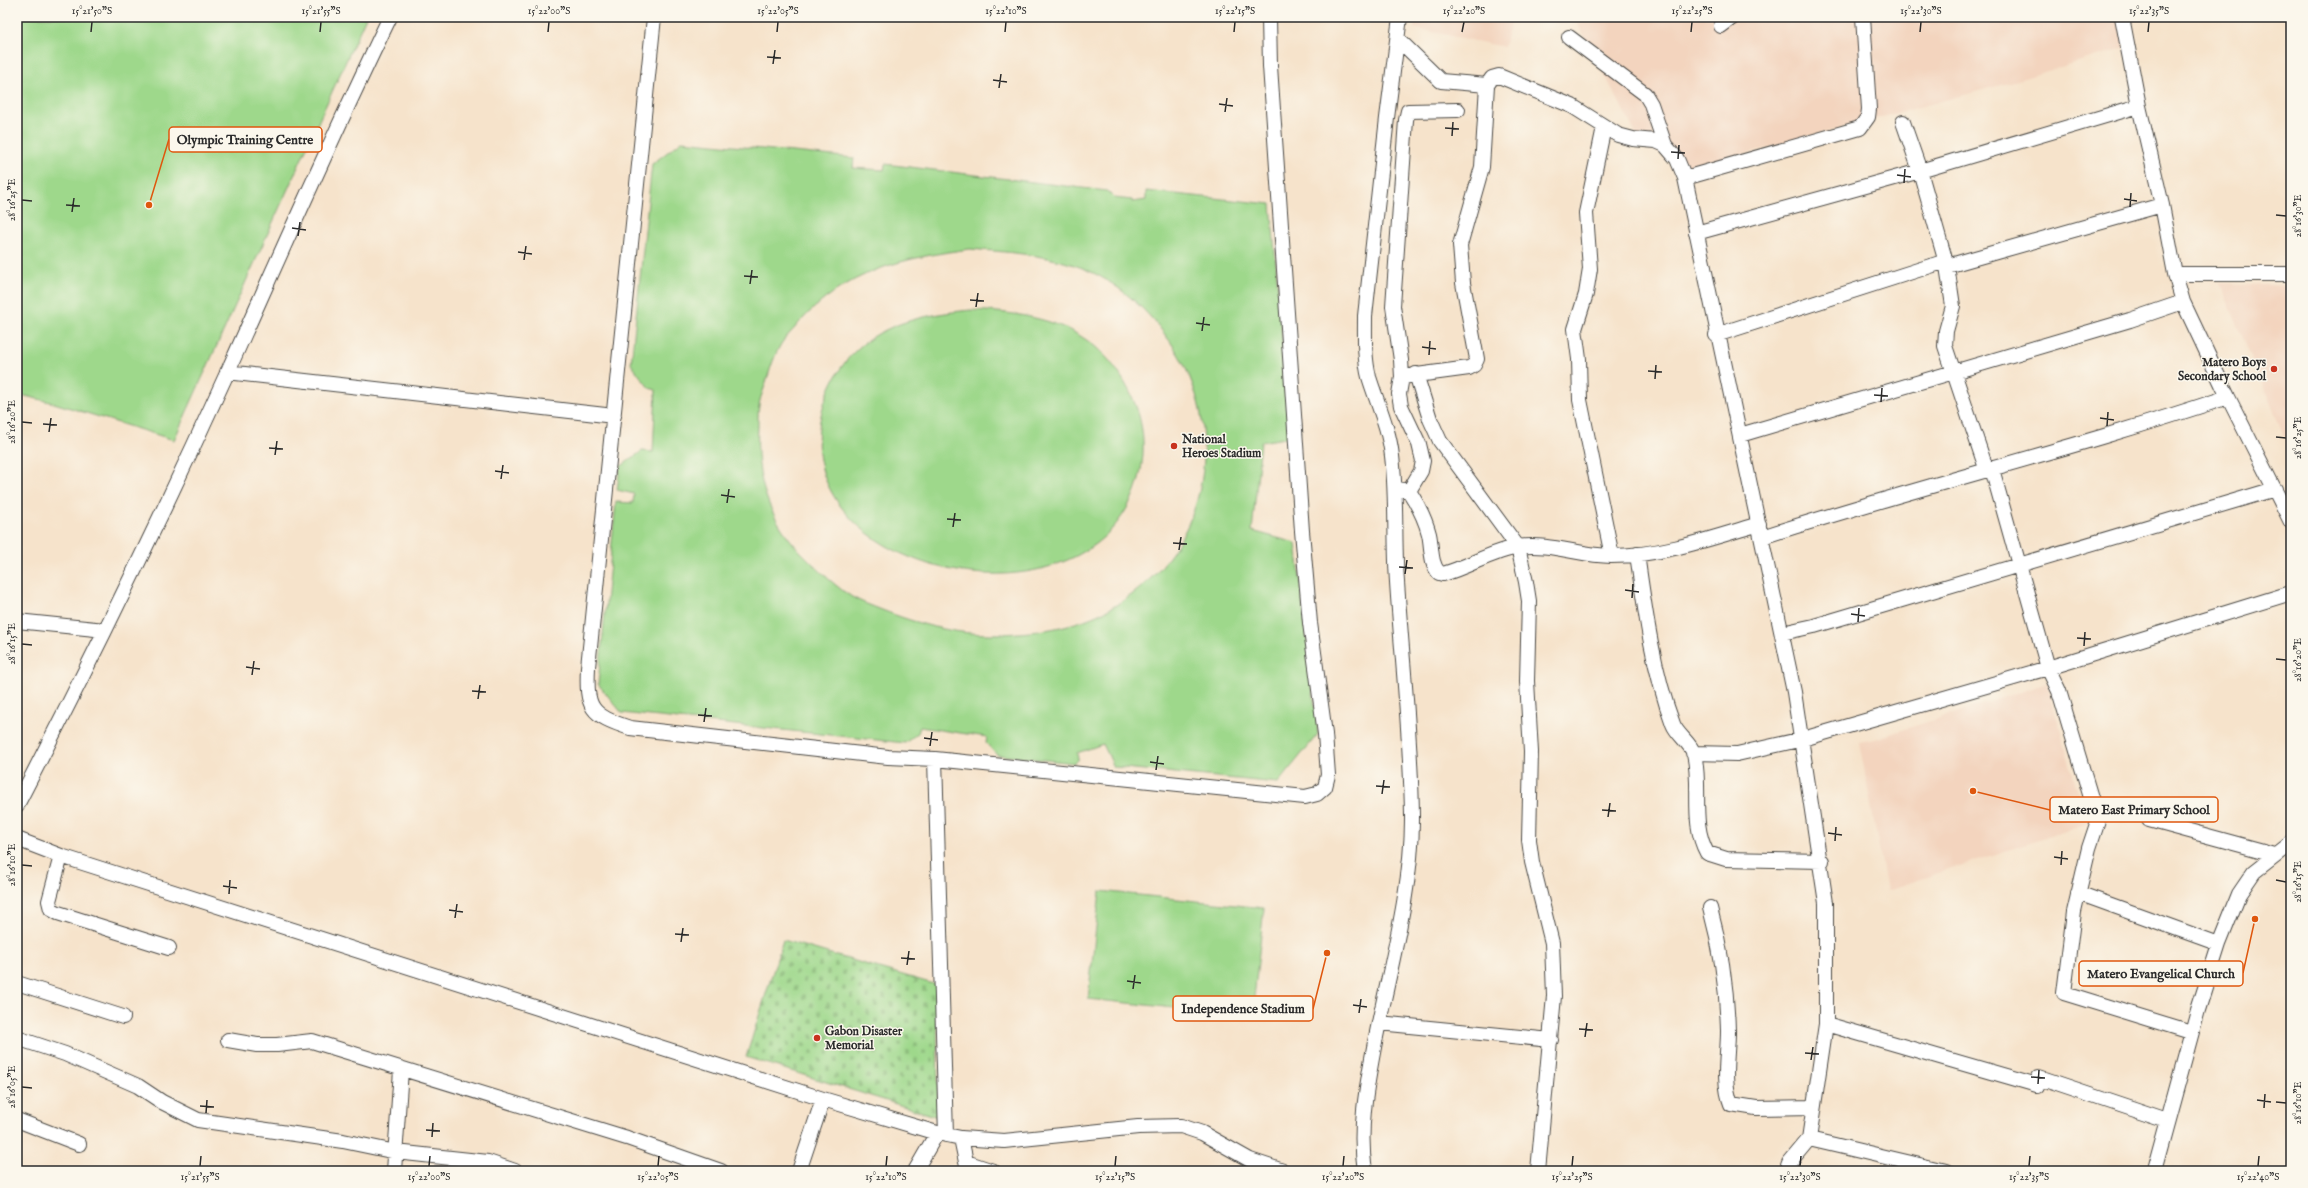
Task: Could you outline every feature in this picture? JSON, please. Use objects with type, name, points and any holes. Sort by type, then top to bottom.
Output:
[{"type":"street","points":[[17,805],[63,719],[227,372],[345,109],[390,17]]},
{"type":"street","points":[[654,17],[588,667],[587,692],[589,703],[599,713],[613,722],[630,728],[888,757],[935,759],[1305,797],[1317,794],[1325,787],[1328,775],[1325,734],[1310,623],[1294,430],[1270,66],[1269,17]]},
{"type":"street","points":[[1365,1171],[1361,1150],[1364,1111],[1409,866],[1412,816],[1408,719],[1397,581],[1402,490],[1386,428],[1369,375],[1364,347],[1365,316],[1400,17]]},
{"type":"street","points":[[1721,26],[1733,17]]},
{"type":"street","points":[[1684,178],[1860,128],[1868,117],[1869,109],[1863,17]]},
{"type":"street","points":[[2122,17],[2139,106],[2162,205],[2175,274],[2183,302],[2228,397],[2291,522]]},
{"type":"street","points":[[1569,37],[1645,94],[1651,104],[1665,145],[1677,159],[1684,178],[1716,335],[1740,435],[1782,633],[1803,740],[1822,861],[1826,903],[1826,1024],[1809,1139],[1789,1163],[1786,1171]]},
{"type":"street","points":[[1398,39],[1441,81],[1487,85]]},
{"type":"street","points":[[1402,377],[1469,368],[1474,365],[1477,359],[1462,283],[1460,245],[1482,167],[1487,85],[1492,78],[1499,76],[1572,106],[1618,135],[1634,139],[1656,141],[1665,145]]},
{"type":"street","points":[[1696,233],[1920,171],[2139,106]]},
{"type":"street","points":[[1402,490],[1421,471],[1423,461],[1420,444],[1401,406],[1399,394],[1402,377],[1393,306],[1406,115],[1408,111],[1458,110]]},
{"type":"street","points":[[1903,122],[1920,171],[1946,263],[1953,306],[1946,330],[1945,346],[1952,371],[1962,394],[1989,470],[2048,668],[2059,691],[2097,815],[2098,821],[2088,848],[2078,893],[2069,944],[2064,993],[2191,1032]]},
{"type":"street","points":[[1604,127],[1586,213],[1590,269],[1586,294],[1575,329],[1579,359],[1580,400],[1612,556]]},
{"type":"street","points":[[1716,335],[1946,263],[2162,205]]},
{"type":"street","points":[[2175,274],[2291,274]]},
{"type":"street","points":[[1740,435],[1952,371],[2130,320],[2183,302]]},
{"type":"street","points":[[227,372],[614,416]]},
{"type":"street","points":[[1416,374],[1430,419],[1440,441],[1518,547],[1529,601],[1527,681],[1531,752],[1529,840],[1532,862],[1552,943],[1554,996],[1538,1171]]},
{"type":"street","points":[[1402,490],[1419,505],[1432,546],[1434,564],[1439,573],[1452,572],[1518,547],[1557,548],[1592,555],[1612,556],[1637,554],[1716,537],[1760,531],[1904,493],[2162,420],[2228,397]]},
{"type":"street","points":[[1782,633],[1820,624],[2018,564],[2275,489]]},
{"type":"street","points":[[1637,554],[1645,606],[1658,670],[1674,726],[1693,753],[1697,820],[1701,842],[1707,853],[1726,859],[1822,861]]},
{"type":"street","points":[[1693,753],[1737,754],[1803,740],[2048,668],[2291,593]]},
{"type":"street","points":[[17,621],[105,630]]},
{"type":"street","points":[[915,1171],[942,1134],[935,759]]},
{"type":"street","points":[[2149,820],[2274,854]]},
{"type":"street","points":[[17,839],[61,856],[823,1099],[942,1134],[961,1138],[1004,1141],[1138,1127],[1181,1126],[1202,1133],[1250,1160],[1282,1171]]},
{"type":"street","points":[[2154,1171],[2191,1032],[2219,944],[2239,894],[2254,872],[2274,854],[2291,842]]},
{"type":"street","points":[[61,856],[49,901],[51,908],[58,914],[169,948]]},
{"type":"street","points":[[2078,893],[2219,944]]},
{"type":"street","points":[[1710,908],[1717,933],[1725,979],[1728,1032],[1726,1092],[1731,1104],[1756,1108],[1813,1107]]},
{"type":"street","points":[[17,983],[123,1017]]},
{"type":"street","points":[[1379,1023],[1551,1040]]},
{"type":"street","points":[[1826,1024],[2038,1081],[2167,1120]]},
{"type":"street","points":[[17,1038],[65,1054],[131,1083],[162,1102],[198,1120],[343,1141],[396,1152],[488,1162],[515,1171]]},
{"type":"street","points":[[228,1040],[257,1045],[277,1045],[312,1041],[401,1070],[439,1079],[491,1097],[627,1138],[721,1171]]},
{"type":"street","points":[[394,1171],[401,1070]]},
{"type":"street","points":[[799,1171],[823,1099]]},
{"type":"street","points":[[17,1120],[80,1144]]},
{"type":"street","points":[[961,1138],[966,1162],[993,1171]]},
{"type":"street","points":[[1809,1139],[1896,1165],[1945,1171]]},
{"type":"shaded area","points":[[1415,17],[1512,17],[1504,47],[1414,28]]},
{"type":"shaded area","points":[[1535,17],[1569,17],[1566,25]]},
{"type":"shaded area","points":[[1574,17],[2121,17],[2127,47],[2001,85],[1681,171],[1636,134]]},
{"type":"shaded area","name":"Matero Boys Secondary School","points":[[2220,283],[2291,286],[2291,452]]},
{"type":"shaded area","points":[[2047,683],[2087,824],[1887,890],[1859,742],[1875,739]]},
{"type":"green space","points":[[17,17],[366,17],[174,440],[54,403],[17,394]]},
{"type":"green space","points":[[682,141],[854,158],[853,168],[884,170],[885,164],[1107,191],[1114,198],[1132,200],[1132,202],[1146,200],[1146,191],[1271,204],[1290,437],[1261,442],[1252,531],[1296,543],[1318,734],[1278,783],[1114,767],[1103,744],[1077,753],[1078,759],[1074,763],[997,755],[986,743],[987,737],[920,727],[918,733],[905,743],[622,713],[598,684],[616,502],[633,503],[634,494],[617,490],[620,467],[642,451],[653,452],[656,390],[649,388],[631,364],[652,164]],"holes":[[[970,249],[1023,254],[1061,261],[1100,276],[1124,292],[1145,311],[1163,332],[1185,367],[1199,404],[1204,443],[1201,481],[1191,518],[1172,552],[1146,582],[1113,607],[1069,625],[1023,633],[977,634],[949,630],[909,620],[859,601],[834,584],[794,544],[782,529],[774,514],[762,481],[758,445],[759,406],[778,350],[783,341],[798,324],[816,306],[835,291],[855,279],[898,263],[921,257]]]},
{"type":"green space","points":[[971,310],[1023,315],[1046,321],[1067,329],[1087,340],[1104,355],[1120,375],[1137,409],[1143,440],[1141,472],[1138,482],[1108,533],[1059,563],[1001,574],[939,567],[883,544],[841,507],[819,456],[827,395],[838,373],[851,355],[867,341],[885,330],[904,322],[925,317]]},
{"type":"green space","points":[[1100,891],[1264,908],[1252,1016],[1088,999]]},
{"type":"green space","points":[[783,940],[937,985],[938,1117],[746,1057]]},
{"type":"place","name":"Olympic Training Centre","points":[[149,205]]},
{"type":"place","name":"Matero Boys Secondary School","points":[[2274,369]]},
{"type":"place","name":"National Heroes Stadium","points":[[1174,446]]},
{"type":"place","name":"Matero East Primary School","points":[[1973,791]]},
{"type":"place","name":"Matero Evangelical Church","points":[[2255,919]]},
{"type":"place","name":"Independence Stadium","points":[[1327,953]]},
{"type":"place","name":"Gabon Disaster Memorial","points":[[817,1038]]}]
